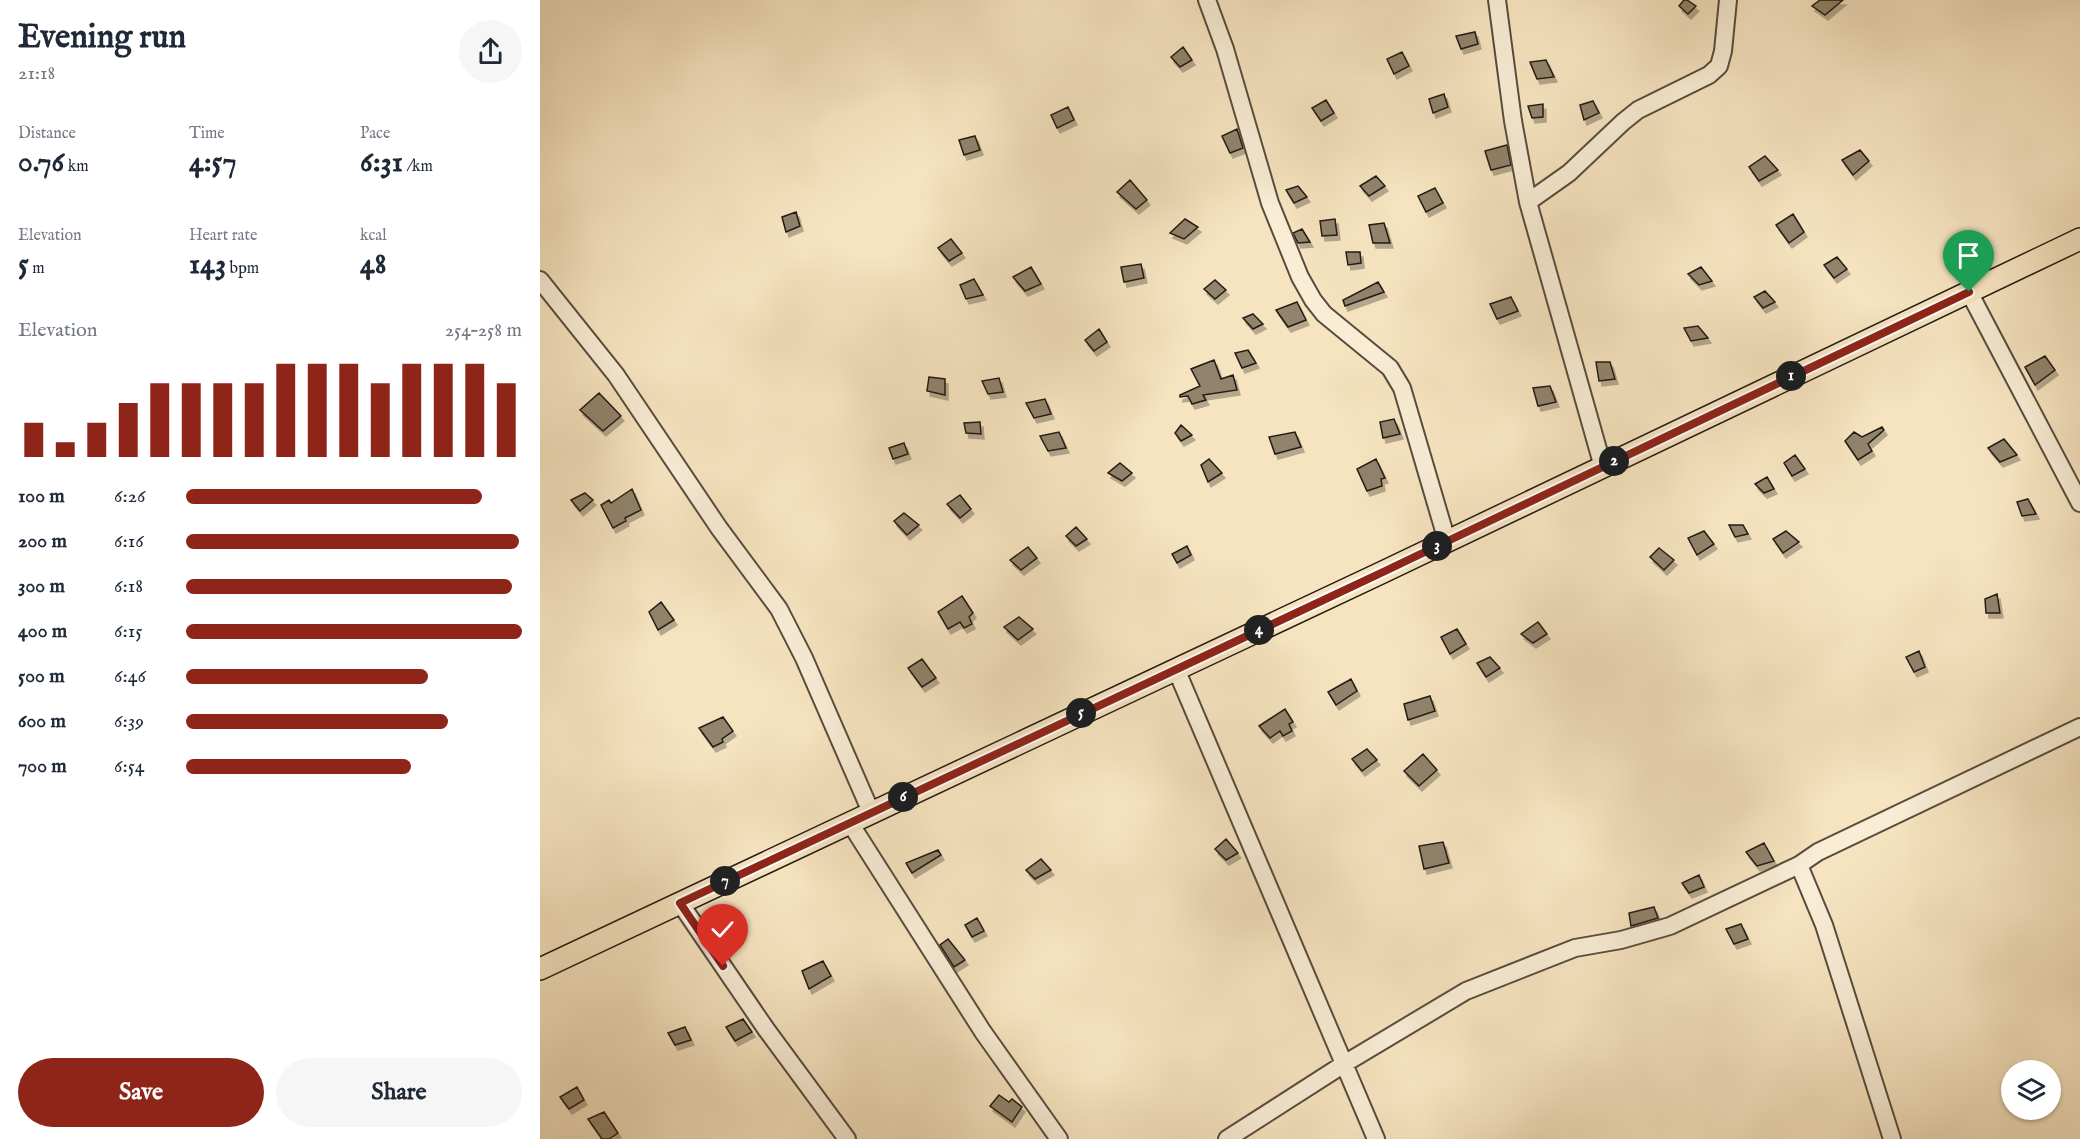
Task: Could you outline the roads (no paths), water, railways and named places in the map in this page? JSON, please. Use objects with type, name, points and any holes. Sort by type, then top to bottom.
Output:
[{"type":"main road","points":[[542,963],[680,903],[850,823],[2080,239]]},
{"type":"street","points":[[1207,0],[1225,49],[1270,203],[1300,277],[1324,314],[1390,368],[1402,388],[1447,541]]},
{"type":"street","points":[[1497,0],[1513,121],[1528,202],[1603,467]]},
{"type":"street","points":[[1528,202],[1569,173],[1638,110],[1709,75],[1719,66],[1723,51],[1728,0]]},
{"type":"street","points":[[540,280],[616,375],[719,528],[779,609],[804,658],[871,812]]},
{"type":"street","points":[[1969,292],[2080,502]]},
{"type":"street","points":[[1176,669],[1376,1139]]},
{"type":"street","points":[[1227,1139],[1344,1064],[1466,991],[1575,948],[1621,940],[1670,926],[1799,864],[1818,852],[2080,727]]},
{"type":"street","points":[[850,823],[983,1032],[1059,1139]]},
{"type":"street","points":[[1799,864],[1824,925],[1892,1139]]},
{"type":"street","points":[[680,903],[766,1029],[847,1139]]}]
